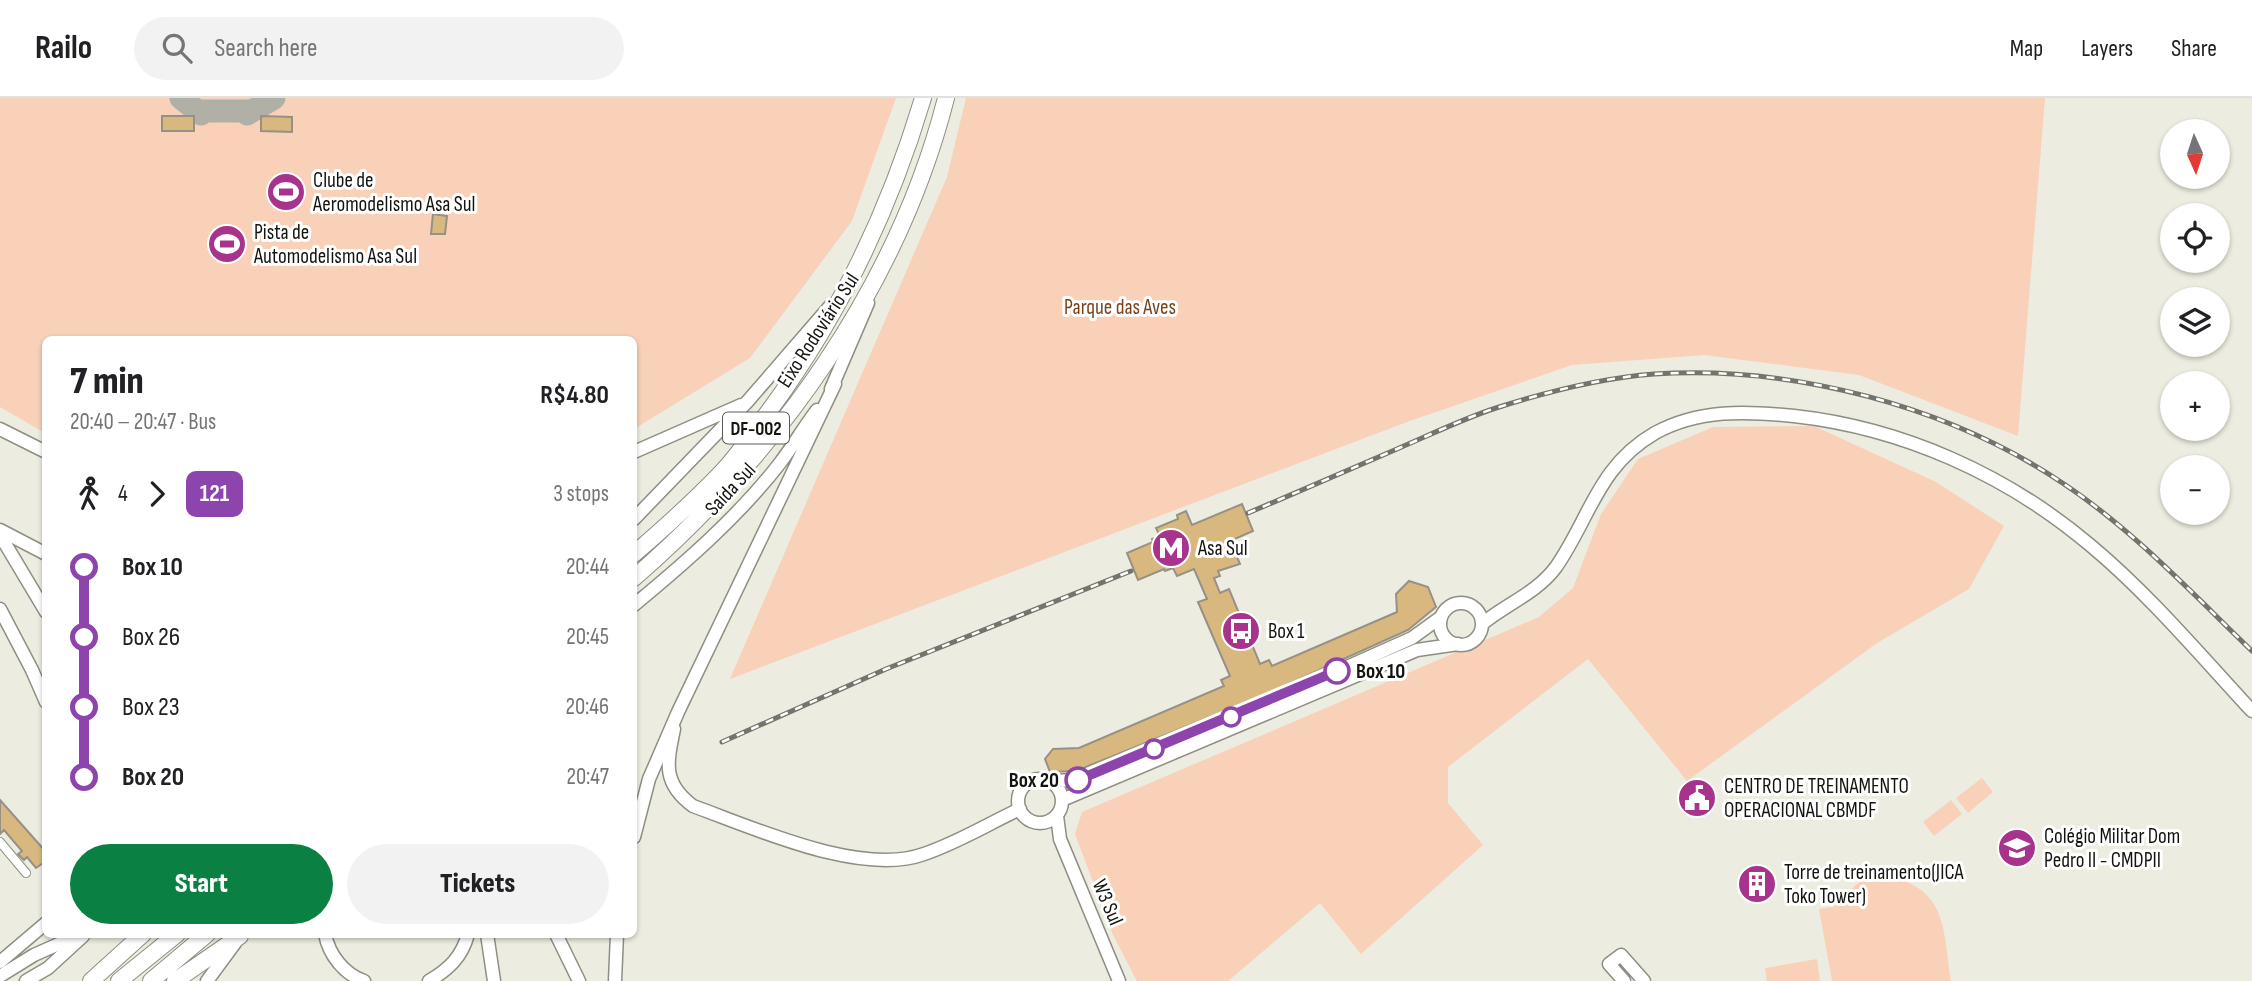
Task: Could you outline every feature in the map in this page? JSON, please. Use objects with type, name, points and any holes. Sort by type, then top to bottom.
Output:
[{"type":"highway","name":"Eixo Rodoviário Sul","points":[[637,551],[721,473],[805,362],[852,281],[904,160],[923,98]]},
{"type":"highway","name":"Eixo Rodoviário Sul","points":[[637,575],[733,483],[839,343],[884,266],[911,207],[946,98]]},
{"type":"highway","points":[[91,981],[139,938]]},
{"type":"highway","points":[[119,981],[172,938]]},
{"type":"highway","points":[[151,981],[202,938]]},
{"type":"highway","points":[[175,981],[237,938]]},
{"type":"street","name":"Saída Sul","points":[[637,603],[672,574],[738,510],[780,463],[835,384],[884,266]]},
{"type":"street","points":[[637,516],[747,402],[852,281]]},
{"type":"street","points":[[637,825],[649,779],[678,712],[835,384]]},
{"type":"street","points":[[637,451],[747,402]]},
{"type":"street","points":[[1062,800],[1418,650],[1474,640],[1482,624],[1503,607],[1525,597],[1549,575],[1608,475],[1631,451],[1654,434],[1694,418],[1738,412],[1837,421],[1899,439],[2000,482],[2060,521],[2092,547],[2161,614],[2252,711]]},
{"type":"street","points":[[0,429],[42,450]]},
{"type":"street","points":[[0,533],[42,552]]},
{"type":"street","points":[[0,533],[42,605]]},
{"type":"street","points":[[1050,781],[1062,800],[1057,816],[1041,822],[1029,819],[1020,809],[1019,795],[1028,783],[1035,780],[1078,780],[1262,705],[1412,638],[1441,617],[1445,610],[1459,603],[1475,608],[1503,607]]},
{"type":"street","points":[[1475,608],[1482,624]]},
{"type":"street","points":[[0,609],[42,693]]},
{"type":"street","points":[[1441,617],[1443,635],[1458,644]]},
{"type":"street","points":[[678,712],[667,762],[674,787],[681,797],[693,806],[813,849],[879,861],[922,855],[1020,809]]},
{"type":"street","name":"W3 Sul","points":[[1057,816],[1060,839],[1119,981]]},
{"type":"street","name":"W3 Sul","points":[[1041,822],[1060,839]]},
{"type":"street","points":[[0,842],[26,873]]},
{"type":"street","points":[[0,962],[42,926]]},
{"type":"street","points":[[0,976],[34,955],[74,938]]},
{"type":"street","points":[[26,981],[48,968],[79,938]]},
{"type":"street","points":[[208,981],[239,938]]},
{"type":"street","points":[[326,938],[342,968],[364,981]]},
{"type":"street","points":[[429,981],[451,967],[464,948],[467,938]]},
{"type":"street","points":[[488,938],[493,978]]},
{"type":"street","points":[[558,938],[579,981]]},
{"type":"street","points":[[615,981],[617,938]]},
{"type":"green space","points":[[0,98],[896,98],[852,221],[750,358],[637,427],[637,336],[42,336],[42,431],[0,407]]},
{"type":"green space","name":"Parque das Aves","points":[[966,98],[2045,98],[2018,436],[1859,375],[1704,355],[1572,365],[1407,422],[730,679],[947,177]]},
{"type":"green space","points":[[1814,426],[1936,482],[2004,526],[1969,589],[1877,643],[1687,781],[1588,659],[1448,767],[1448,803],[1483,845],[1361,954],[1320,903],[1228,981],[1137,981],[1113,935],[1075,834],[1082,812],[1539,617],[1573,588],[1601,514],[1638,459],[1713,427]]},
{"type":"green space","points":[[1982,778],[1993,792],[1968,813],[1956,798]]},
{"type":"green space","points":[[1951,800],[1962,814],[1934,836],[1923,822]]},
{"type":"green space","points":[[1887,877],[1907,882],[1922,890],[1932,901],[1943,929],[1951,981],[1832,981],[1819,909],[1833,907],[1860,881]]},
{"type":"green space","points":[[1817,959],[1820,981],[1767,981],[1765,968]]},
{"type":"building","points":[[162,116],[194,116],[194,131],[162,131]]},
{"type":"building","points":[[261,116],[292,117],[292,132],[261,131]]},
{"type":"building","points":[[433,214],[447,216],[445,234],[431,234]]},
{"type":"building","points":[[1242,504],[1253,531],[1230,541],[1240,564],[1218,571],[1220,576],[1214,578],[1220,593],[1229,589],[1260,664],[1269,660],[1272,666],[1397,612],[1396,594],[1409,581],[1428,587],[1436,607],[1408,630],[1259,697],[1076,771],[1050,772],[1045,759],[1053,749],[1079,748],[1224,686],[1221,680],[1230,676],[1198,602],[1207,599],[1194,569],[1177,576],[1173,568],[1164,569],[1138,580],[1127,553],[1153,542],[1152,539],[1160,536],[1156,528],[1178,519],[1177,515],[1186,511],[1192,525]]},
{"type":"building","points":[[0,800],[42,847],[42,864],[36,868],[27,857],[24,860],[18,854],[22,851],[4,830],[0,834]]},
{"type":"building","name":"Torre de treinamento(JICA Toko Tower)","points":[[1765,872],[1770,878],[1765,882],[1768,885],[1755,895],[1747,884]]},
{"type":"taxiway","points":[[181,98],[201,114]]},
{"type":"taxiway","points":[[247,114],[274,98]]},
{"type":"taxiway","points":[[198,111],[251,111]]},
{"type":"railway","points":[[1248,513],[1458,422],[1534,396],[1594,382],[1654,374],[1760,376],[1868,396],[1971,433],[2019,457],[2064,484],[2114,521],[2252,651]]},
{"type":"railway","points":[[722,742],[886,669],[1131,571]]},
{"type":"bus line","name":"121","points":[[1078,780],[1262,705],[1337,671]]},
{"type":"place","name":"Clube de Aeromodelismo Asa Sul","points":[[286,192]]},
{"type":"place","name":"Pista de Automodelismo Asa Sul","points":[[227,244]]},
{"type":"place","name":"Asa Sul","points":[[1171,548]]},
{"type":"place","name":"Box 1","points":[[1241,631]]},
{"type":"place","name":"Box 10","points":[[1337,671]]},
{"type":"place","name":"Box 20","points":[[1078,780]]},
{"type":"place","name":"CENTRO DE TREINAMENTO OPERACIONAL CBMDF","points":[[1697,798]]},
{"type":"place","name":"Colégio Militar Dom Pedro II - CMDPII","points":[[2017,848]]},
{"type":"place","name":"Torre de treinamento(JICA Toko Tower)","points":[[1757,884]]}]
